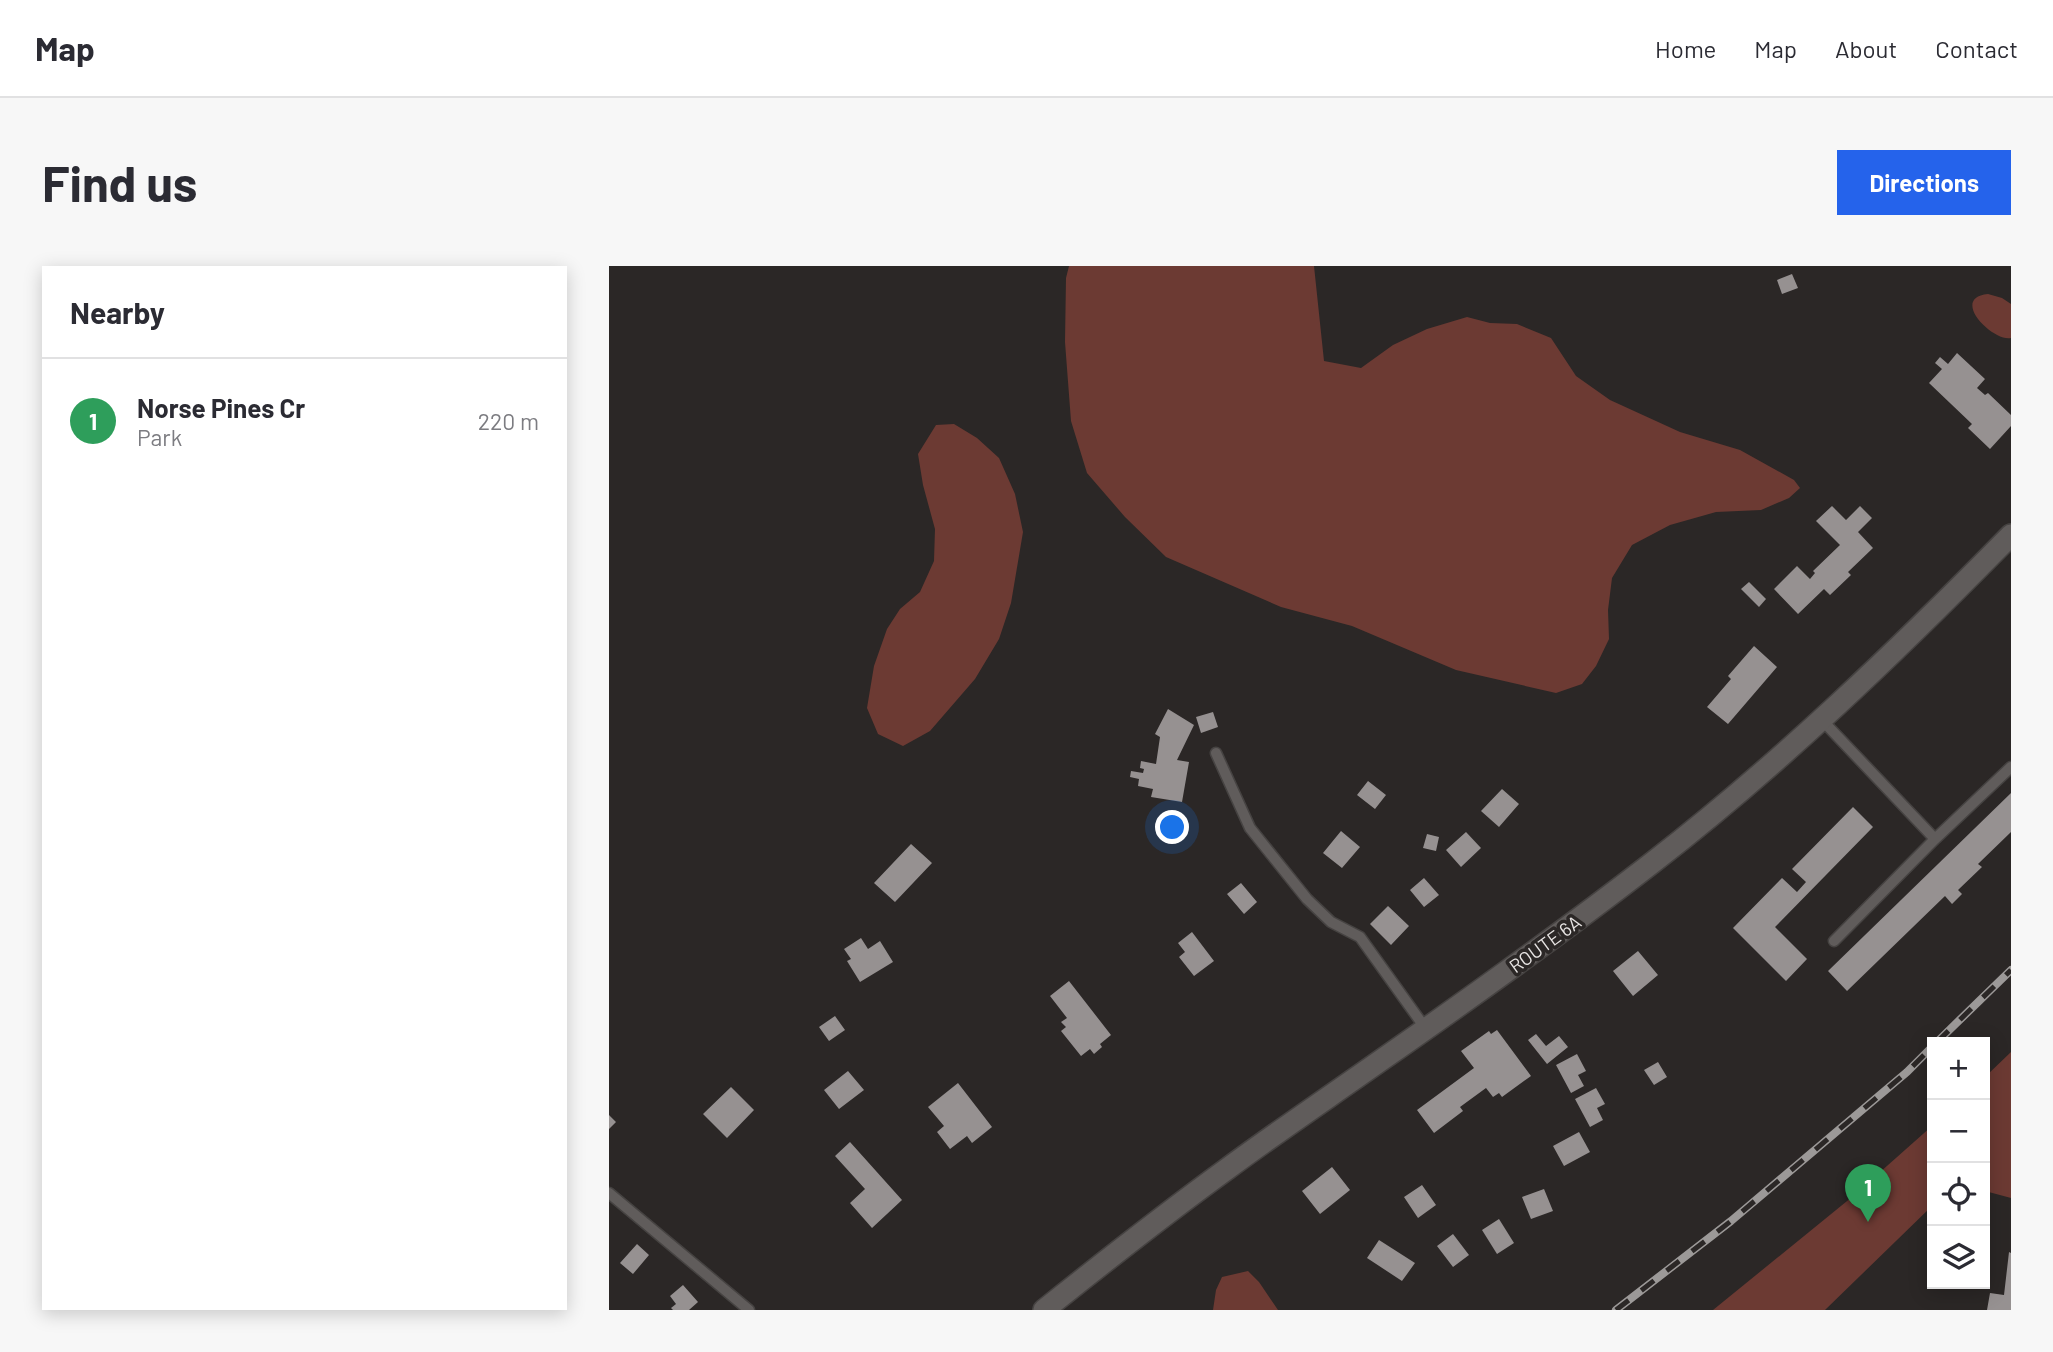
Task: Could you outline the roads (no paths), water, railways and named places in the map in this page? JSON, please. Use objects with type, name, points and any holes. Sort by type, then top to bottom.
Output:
[{"type":"main road","name":"ROUTE 6A","points":[[1044,1310],[1229,1167],[1426,1029],[1655,861],[1730,800],[1821,719],[1909,637],[2011,535]]},
{"type":"lane","points":[[1821,719],[1935,839]]},
{"type":"lane","points":[[1216,753],[1250,828],[1307,900],[1331,922],[1360,937],[1426,1029]]},
{"type":"lane","points":[[1834,941],[2011,767]]},
{"type":"lane","points":[[609,1193],[749,1310]]},
{"type":"railway","points":[[1942,1037],[2011,970]]},
{"type":"railway","points":[[1616,1310],[1731,1221],[1927,1052]]},
{"type":"place","name":"Norse Pines Cr","points":[[1868,1222]]}]
